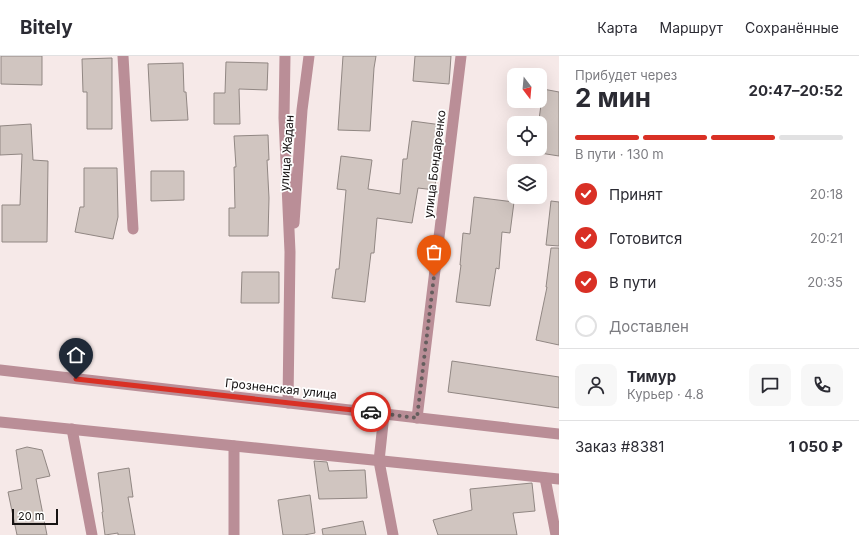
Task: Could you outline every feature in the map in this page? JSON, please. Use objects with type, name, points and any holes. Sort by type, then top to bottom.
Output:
[{"type":"street","points":[[124,56],[133,229]]},
{"type":"street","points":[[285,56],[284,118],[290,252],[288,403]]},
{"type":"street","name":"улица Жадан","points":[[290,252],[296,209],[302,110],[309,56]]},
{"type":"street","name":"улица Бондаренко","points":[[417,418],[461,56]]},
{"type":"street","name":"Грозненская улица","points":[[0,370],[559,434]]},
{"type":"street","points":[[384,414],[379,461],[393,535]]},
{"type":"street","points":[[0,422],[559,479]]},
{"type":"street","points":[[72,429],[92,535]]},
{"type":"street","points":[[234,446],[234,535]]},
{"type":"street","points":[[545,478],[556,535]]},
{"type":"building","points":[[1,56],[42,56],[42,85],[1,84]]},
{"type":"building","points":[[343,56],[376,56],[370,131],[338,130]]},
{"type":"building","points":[[415,56],[451,56],[449,84],[413,81]]},
{"type":"building","points":[[112,58],[112,129],[87,129],[87,92],[83,92],[82,59]]},
{"type":"building","points":[[226,62],[268,63],[267,90],[239,89],[240,124],[214,124],[214,93],[225,93]]},
{"type":"building","points":[[183,63],[184,92],[186,92],[188,120],[151,121],[148,64]]},
{"type":"building","points":[[547,90],[559,92],[559,156],[547,154],[547,116],[540,116],[541,108],[547,108]]},
{"type":"building","points":[[412,121],[442,125],[437,157],[435,190],[418,188],[412,223],[377,218],[374,253],[371,253],[365,302],[332,298],[336,269],[339,269],[346,190],[337,189],[341,156],[372,160],[368,189],[400,194],[403,159],[407,159]]},
{"type":"building","points":[[31,124],[33,160],[48,161],[47,242],[2,242],[2,205],[20,205],[22,154],[0,155],[0,126]]},
{"type":"building","points":[[268,135],[268,236],[229,236],[229,208],[235,208],[234,167],[236,167],[234,136]]},
{"type":"building","points":[[84,168],[117,168],[118,217],[113,239],[75,232],[80,207],[84,207]]},
{"type":"building","points":[[151,171],[184,171],[184,200],[151,201]]},
{"type":"building","points":[[474,197],[507,201],[507,204],[514,204],[510,233],[502,232],[499,269],[496,268],[490,306],[456,302],[461,265],[463,233],[470,234]]},
{"type":"building","points":[[551,201],[559,202],[559,246],[546,245]]},
{"type":"building","points":[[551,248],[559,248],[559,345],[536,340],[547,287]]},
{"type":"building","points":[[242,272],[279,272],[279,303],[241,303]]},
{"type":"building","points":[[452,361],[559,377],[559,408],[448,392]]},
{"type":"building","points":[[27,447],[42,450],[50,476],[36,479],[47,535],[17,535],[8,492],[22,489],[16,450]]},
{"type":"building","points":[[314,461],[327,462],[329,471],[365,470],[367,498],[319,499]]},
{"type":"building","points":[[129,468],[133,497],[128,497],[135,535],[118,535],[118,533],[105,535],[98,473]]},
{"type":"building","points":[[532,483],[535,511],[513,513],[517,535],[438,535],[433,520],[472,510],[470,489]]},
{"type":"building","points":[[310,495],[315,533],[304,535],[283,535],[278,500]]},
{"type":"building","points":[[363,521],[366,535],[323,535],[322,529]]},
{"type":"way so far","points":[[371,412],[417,418],[434,276]]},
{"type":"route","points":[[76,379],[371,412]]}]
